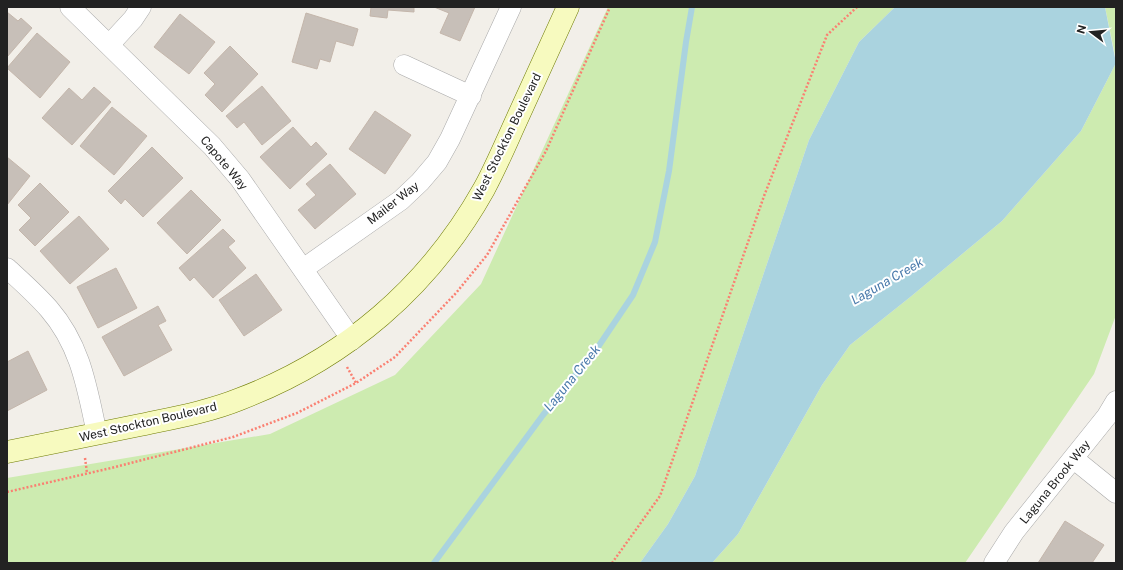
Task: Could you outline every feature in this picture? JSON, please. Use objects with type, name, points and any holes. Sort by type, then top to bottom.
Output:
[{"type":"street","name":"Capote Way","points":[[70,7],[212,146],[240,179],[352,340]]},
{"type":"street","points":[[109,45],[133,19],[141,7]]},
{"type":"street","name":"Mailer Way","points":[[303,269],[401,200],[420,182],[437,162],[471,96],[511,7]]},
{"type":"street","name":"West Stockton Boulevard","points":[[7,452],[193,414],[239,400],[284,381],[352,340],[395,304],[429,268],[458,230],[484,189],[498,161],[568,7]]},
{"type":"street","points":[[404,65],[471,96]]},
{"type":"street","points":[[7,268],[49,309],[67,335],[76,352],[85,376],[97,434]]},
{"type":"street","name":"Laguna Brook Way","points":[[994,563],[1014,532],[1108,416],[1116,401]]},
{"type":"street","points":[[1074,459],[1116,493]]},
{"type":"path","points":[[612,563],[660,496],[764,196],[827,35],[857,7]]},
{"type":"green space","points":[[608,7],[895,7],[859,42],[809,140],[695,476],[668,524],[640,563],[7,563],[7,478],[270,434],[395,375],[481,284]]},
{"type":"green space","points":[[1105,7],[1116,7],[1116,60]]},
{"type":"green space","points":[[1116,63],[1116,315],[1094,374],[965,563],[712,563],[738,534],[822,385],[850,345],[1002,221],[1081,131]]},
{"type":"water","points":[[895,7],[1105,7],[1116,63],[1081,131],[1002,221],[850,345],[822,385],[738,534],[712,563],[640,563],[668,524],[695,476],[809,140],[859,42]]},
{"type":"building","points":[[371,7],[414,7],[414,12],[388,10],[387,18],[370,16]]},
{"type":"building","points":[[434,7],[475,7],[460,41],[440,33],[449,13]]},
{"type":"building","points":[[7,12],[18,21],[21,18],[32,28],[7,57]]},
{"type":"building","points":[[306,13],[358,29],[353,46],[336,41],[330,62],[320,59],[317,69],[292,62]]},
{"type":"building","points":[[180,14],[215,42],[189,74],[154,47]]},
{"type":"building","points":[[37,33],[70,62],[40,98],[7,68]]},
{"type":"building","points":[[230,46],[258,74],[222,112],[205,95],[215,84],[204,73]]},
{"type":"building","points":[[262,86],[291,121],[262,145],[244,122],[237,128],[226,116]]},
{"type":"building","points":[[94,87],[111,102],[72,145],[42,118],[69,88],[82,100]]},
{"type":"building","points":[[112,107],[147,136],[114,175],[80,146]]},
{"type":"building","points":[[375,111],[411,135],[385,174],[349,149]]},
{"type":"building","points":[[293,127],[311,147],[316,142],[327,154],[290,189],[260,157]]},
{"type":"building","points":[[152,147],[183,178],[143,217],[125,199],[121,204],[108,191]]},
{"type":"building","points":[[7,157],[30,176],[7,205]]},
{"type":"building","points":[[330,164],[356,194],[315,229],[298,210],[316,195],[306,184]]},
{"type":"building","points":[[40,183],[69,212],[35,246],[19,230],[31,218],[18,205]]},
{"type":"building","points":[[191,190],[221,220],[187,254],[157,223]]},
{"type":"building","points":[[79,216],[109,249],[70,284],[40,251]]},
{"type":"building","points":[[223,229],[235,241],[228,247],[246,268],[213,298],[194,277],[190,281],[179,268]]},
{"type":"building","points":[[116,268],[137,308],[98,328],[77,287]]},
{"type":"building","points":[[256,274],[282,310],[244,336],[219,300]]},
{"type":"building","points":[[158,306],[166,321],[158,325],[172,350],[124,376],[102,337]]},
{"type":"building","points":[[28,351],[47,390],[7,411],[7,362]]},
{"type":"building","points":[[1065,521],[1104,545],[1092,563],[1038,563]]},
{"type":"waterway","name":"Laguna Creek","points":[[434,563],[543,415],[598,347],[633,295],[655,242],[669,171],[692,7]]}]
